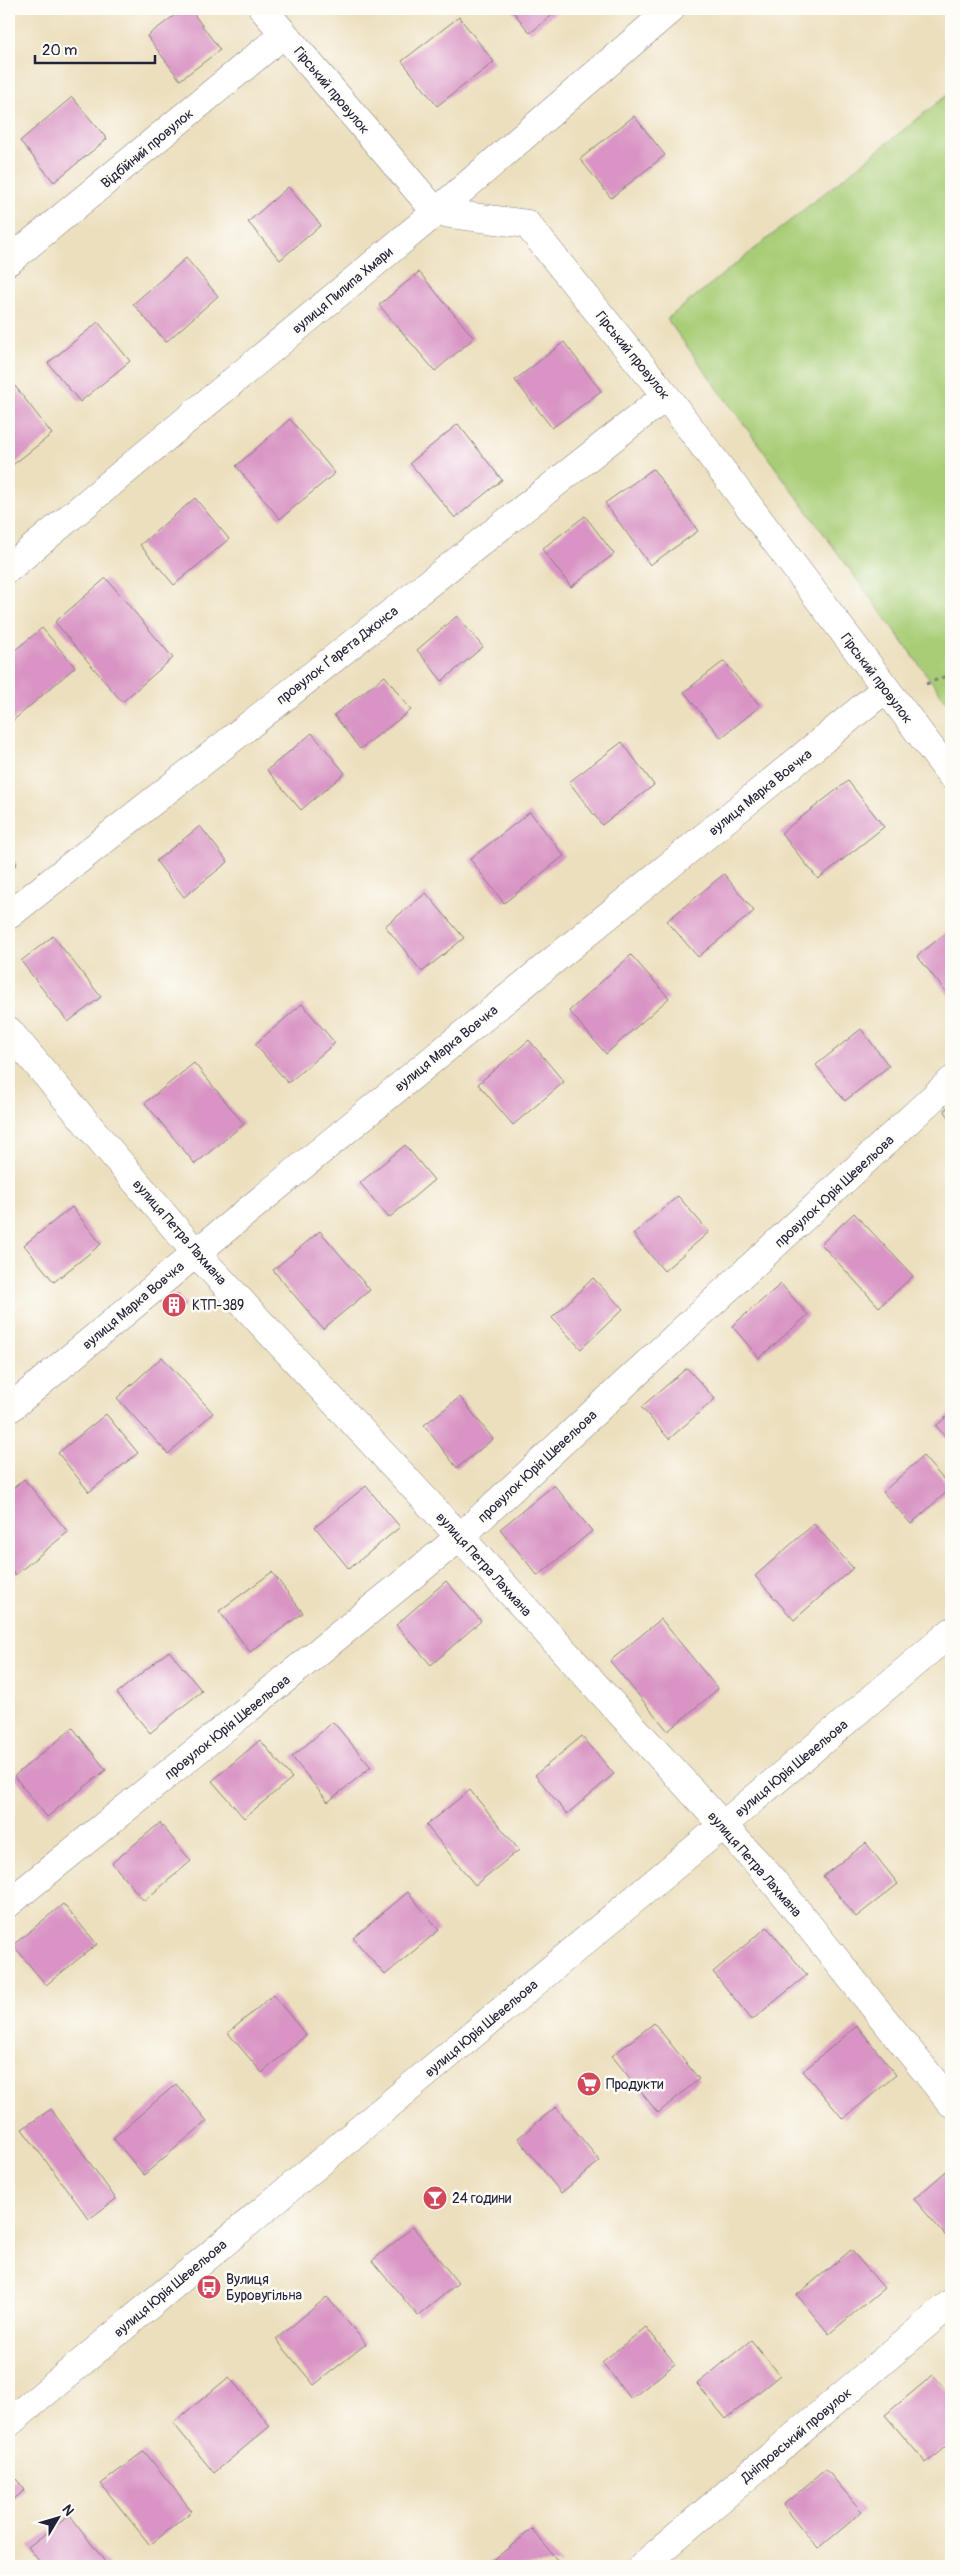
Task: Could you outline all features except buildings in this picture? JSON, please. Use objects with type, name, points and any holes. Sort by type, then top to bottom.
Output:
[{"type":"street","name":"Гірський провулок","points":[[263,9],[436,212],[527,224],[666,396],[951,775]]},
{"type":"street","name":"вулиця Пилипа Хмари","points":[[9,568],[436,212],[671,9]]},
{"type":"street","name":"Відбійний провулок","points":[[9,262],[284,34]]},
{"type":"street","name":"провулок Ґарета Джонса","points":[[9,914],[666,396]]},
{"type":"street","name":"вулиця Марка Вовчка","points":[[9,1409],[196,1253],[886,689]]},
{"type":"street","name":"вулиця Петра Лахмана","points":[[9,1031],[196,1253],[460,1537],[770,1877],[951,2103]]},
{"type":"street","name":"провулок Юрія Шевельова","points":[[9,1903],[460,1537],[951,1081]]},
{"type":"street","name":"вулиця Юрія Шевельова","points":[[9,2424],[951,1632]]},
{"type":"street","name":"Дніпровський провулок","points":[[642,2566],[951,2303]]},
{"type":"green space","points":[[951,92],[951,708],[667,319]]},
{"type":"place","name":"КТП-389","points":[[174,1305]]},
{"type":"place","name":"Продукти","points":[[589,2084]]},
{"type":"place","name":"24 години","points":[[435,2198]]},
{"type":"place","name":"Вулиця Буровугільна","points":[[209,2287]]}]
